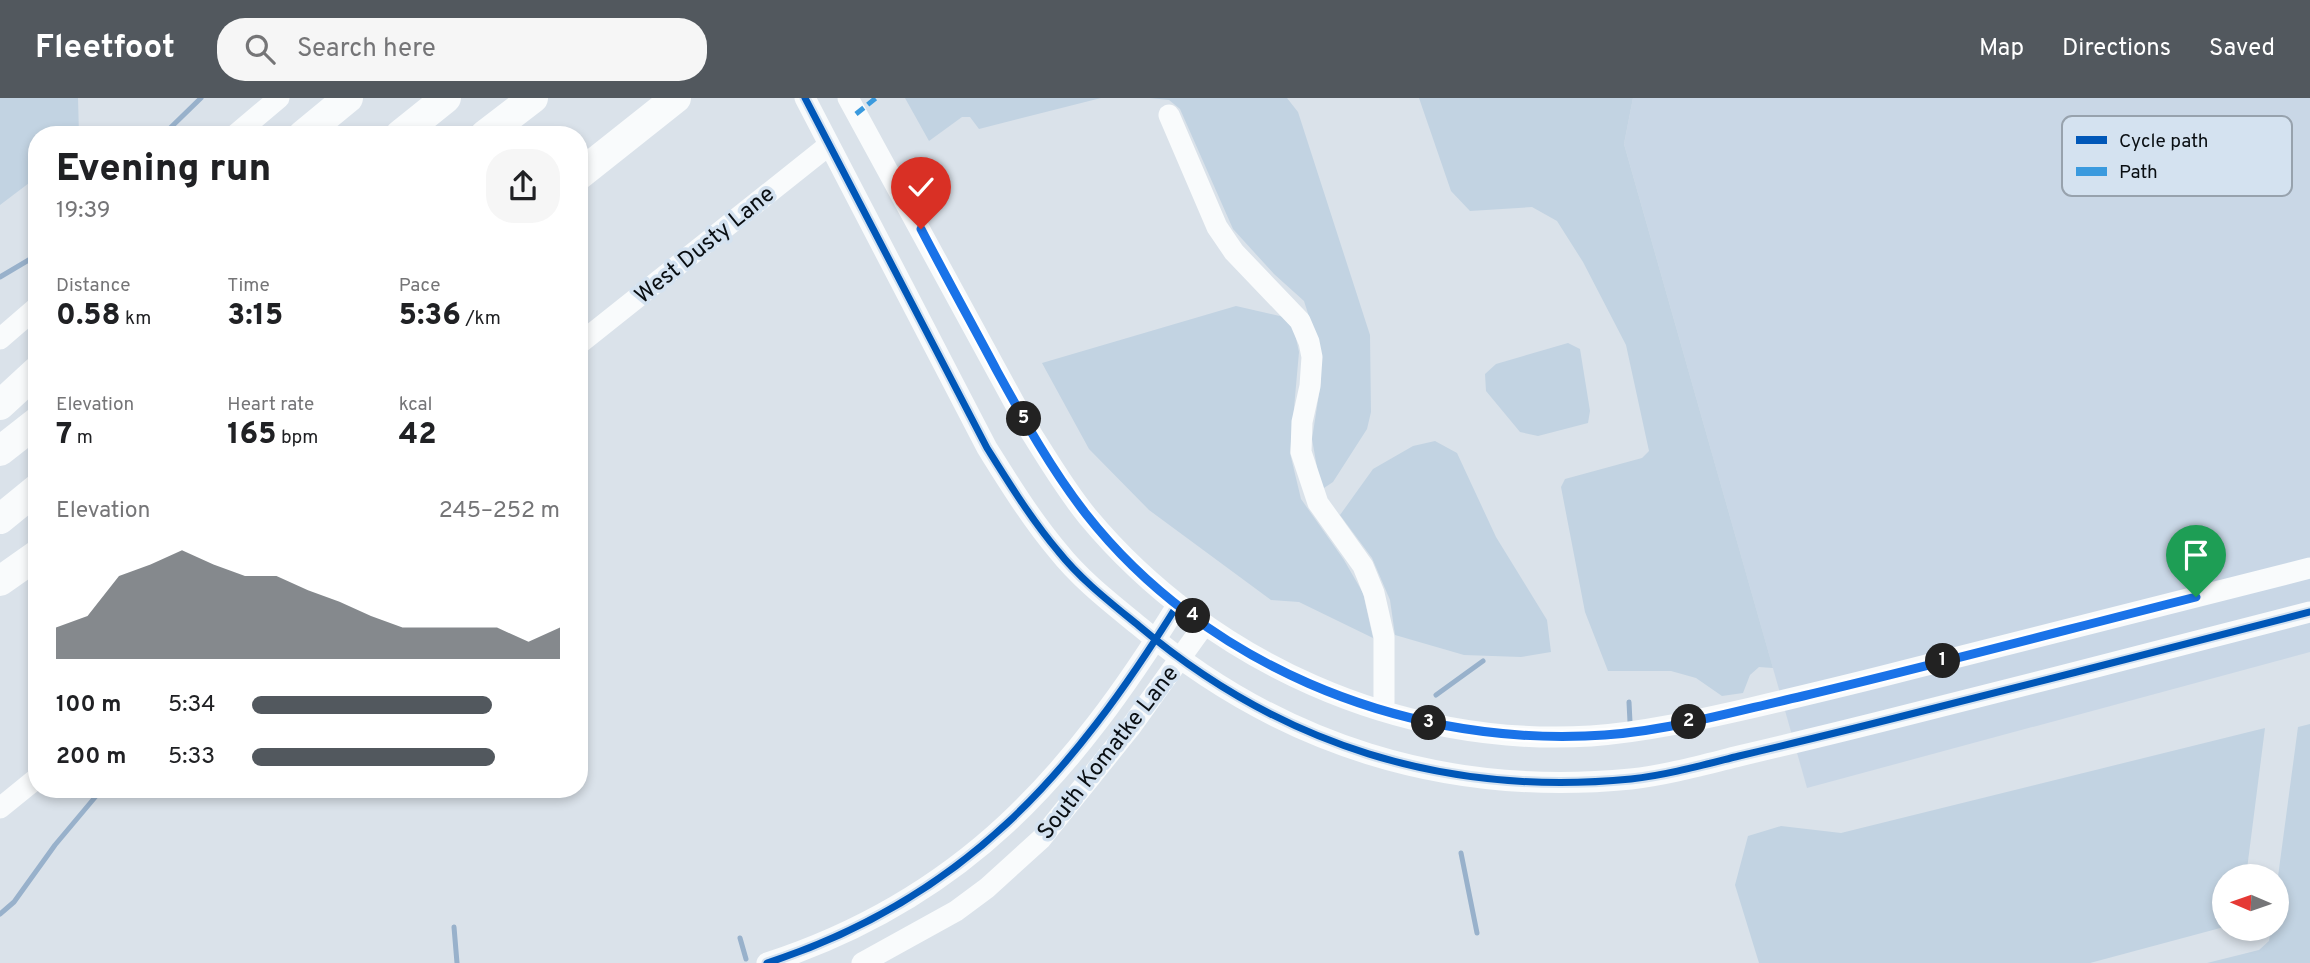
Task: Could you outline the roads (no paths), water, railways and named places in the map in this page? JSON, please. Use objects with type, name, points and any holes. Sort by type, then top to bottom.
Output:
[{"type":"highway","points":[[314,126],[348,98]]},
{"type":"highway","points":[[411,126],[446,98]]},
{"type":"highway","points":[[497,126],[533,98]]},
{"type":"highway","points":[[588,167],[676,98]]},
{"type":"highway","points":[[0,405],[28,379]]},
{"type":"highway","points":[[0,451],[28,429]]},
{"type":"highway","points":[[0,520],[28,497]]},
{"type":"highway","points":[[0,581],[28,561]]},
{"type":"street","points":[[246,126],[279,98]]},
{"type":"street","points":[[805,98],[987,448],[1020,501],[1080,576],[1179,659],[1203,625]]},
{"type":"street","points":[[848,98],[1028,428],[1058,477],[1087,515],[1135,566],[1203,625],[1283,672],[1359,704],[1465,730],[1505,735],[1588,736],[1657,729],[1836,688],[2310,568]]},
{"type":"street","points":[[1169,115],[1217,226],[1234,253],[1287,304],[1300,321],[1308,342],[1312,357],[1311,377],[1302,422],[1301,452],[1318,503],[1363,566],[1374,593],[1384,637],[1384,711]]},
{"type":"street","name":"West Dusty Lane","points":[[588,337],[829,145]]},
{"type":"street","points":[[0,339],[28,315]]},
{"type":"street","name":"South Komatke Lane","points":[[767,963],[846,934],[888,912],[926,889],[988,842],[1044,788],[1106,710],[1178,604]]},
{"type":"street","name":"South Komatke Lane","points":[[862,963],[956,911],[988,888],[1041,839],[1130,728],[1179,659],[1219,687],[1264,712],[1354,750],[1420,768],[1461,775],[1547,782],[1589,782],[1635,779],[1683,769],[2310,612]]},
{"type":"street","points":[[0,808],[28,785]]},
{"type":"waterway","points":[[172,126],[201,98]]},
{"type":"waterway","points":[[0,277],[28,260]]},
{"type":"waterway","points":[[1436,695],[1483,661]]},
{"type":"waterway","points":[[1629,702],[1630,722]]},
{"type":"waterway","points":[[0,914],[14,902],[55,845],[94,798]]},
{"type":"waterway","points":[[1461,853],[1477,933]]},
{"type":"waterway","points":[[454,927],[457,963]]},
{"type":"waterway","points":[[740,938],[746,959]]}]
